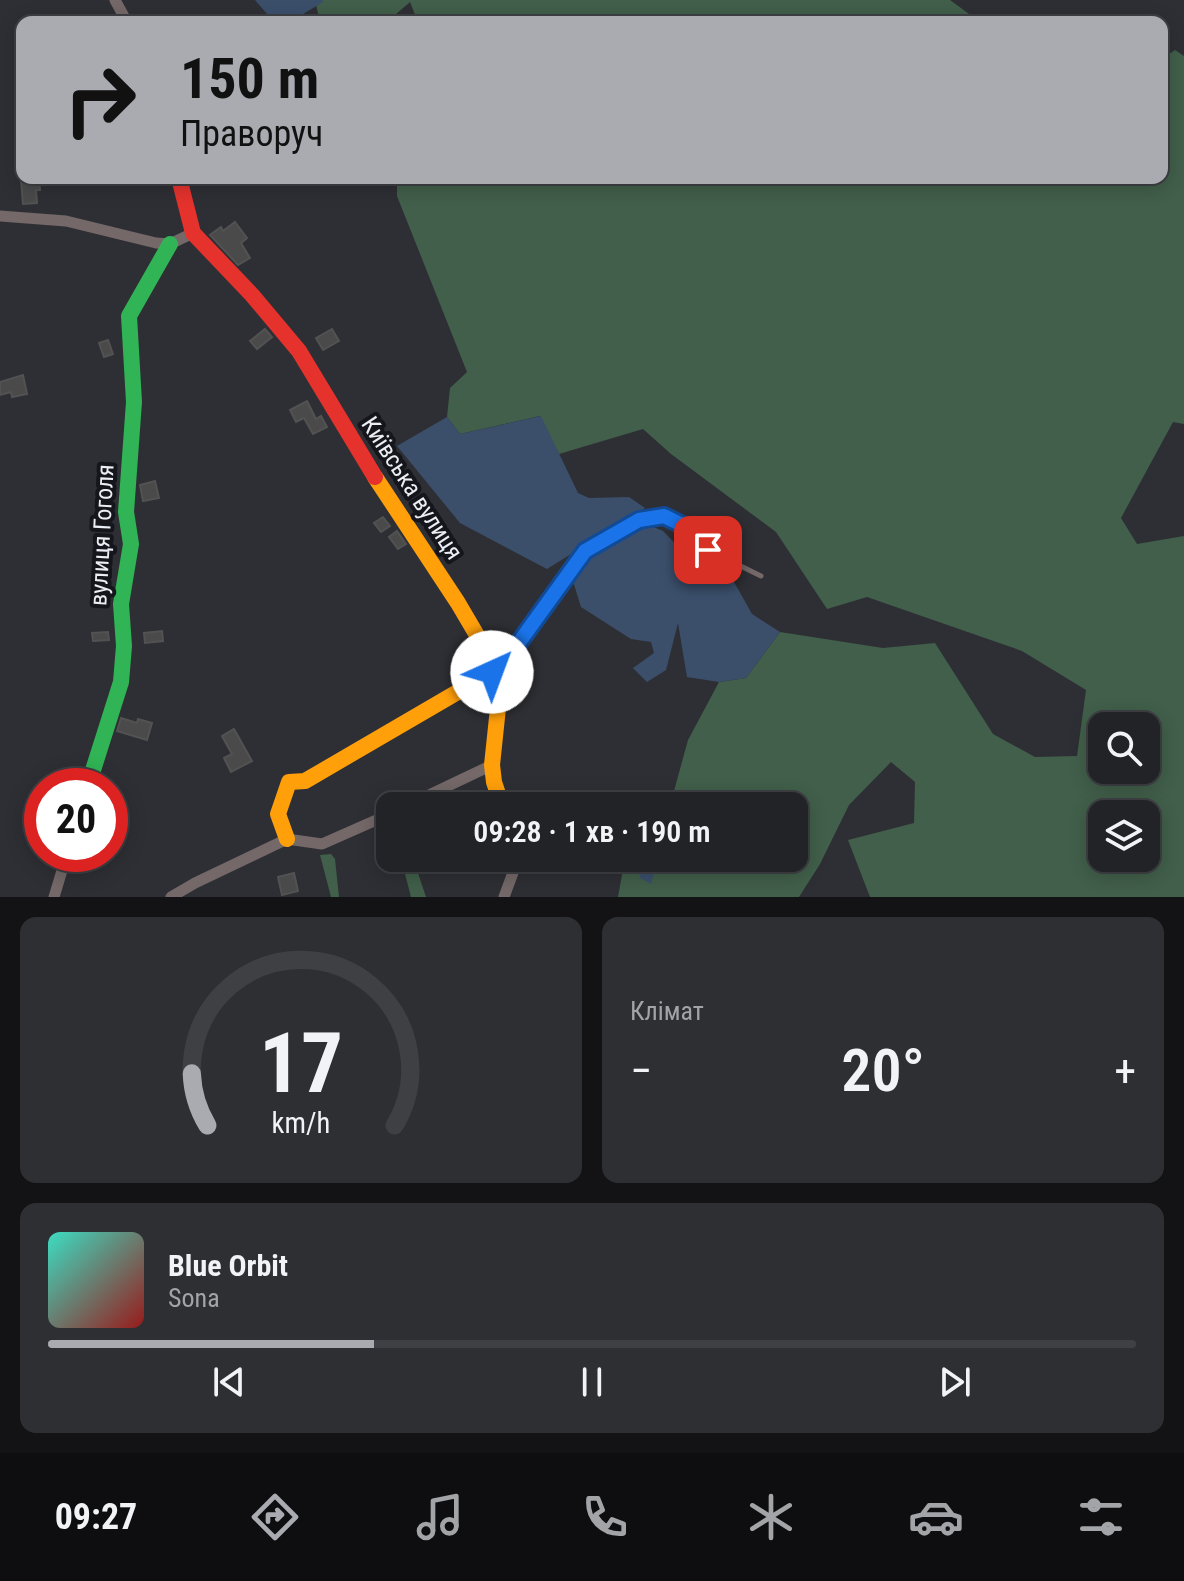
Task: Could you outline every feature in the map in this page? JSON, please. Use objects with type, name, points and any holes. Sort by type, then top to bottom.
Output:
[{"type":"street","name":"Київська вулиця","points":[[181,184],[193,233],[252,295],[299,351],[485,649],[498,708],[492,765],[497,792]]},
{"type":"street","points":[[0,216],[66,221],[124,237],[170,244],[193,233]]},
{"type":"street","name":"вулиця Гоголя","points":[[94,768],[121,682],[124,646],[121,604],[131,544],[126,512],[134,402],[129,316],[170,244]]},
{"type":"street","points":[[287,839],[278,814],[289,782],[305,781],[492,672]]},
{"type":"street","points":[[435,792],[492,765]]},
{"type":"street","points":[[171,897],[287,839],[322,844],[376,820]]},
{"type":"street","points":[[54,897],[62,872]]},
{"type":"street","points":[[504,897],[513,872]]},
{"type":"lane","points":[[492,672],[513,651],[585,551],[639,520],[664,516],[684,526],[708,550],[761,576]]},
{"type":"green space","points":[[315,0],[950,0],[972,16],[416,16],[410,2],[394,16],[319,16]]},
{"type":"green space","points":[[1175,50],[1184,56],[1184,424],[1173,422],[1121,518],[1137,544],[1184,536],[1184,897],[870,897],[848,840],[914,823],[915,782],[891,762],[849,805],[820,864],[799,897],[618,897],[622,872],[808,872],[808,792],[674,792],[688,740],[719,682],[746,678],[780,632],[883,648],[935,643],[993,734],[1035,757],[1077,756],[1086,690],[1022,651],[867,597],[827,609],[776,532],[671,454],[643,429],[559,454],[540,416],[460,434],[447,417],[450,388],[467,372],[397,196],[397,184],[1168,184],[1168,55]]},
{"type":"green space","points":[[331,854],[335,859],[339,897],[331,897],[320,855]]},
{"type":"green space","points":[[404,872],[418,872],[426,897],[411,897]]},
{"type":"water","points":[[255,0],[323,2],[300,16],[269,16]]},
{"type":"water","points":[[541,416],[578,493],[589,498],[629,497],[645,508],[547,569],[460,523],[397,446],[447,417],[460,434]]},
{"type":"water","points":[[644,523],[663,531],[695,564],[730,575],[752,614],[780,632],[746,678],[719,682],[687,677],[678,623],[666,670],[647,682],[633,668],[654,653],[651,642],[631,639],[581,607],[572,578],[596,553]]},
{"type":"water","points":[[639,872],[654,872],[651,884],[640,878]]},
{"type":"building","points":[[21,184],[40,184],[40,190],[36,190],[37,203],[23,204]]},
{"type":"building","points":[[235,222],[247,238],[241,243],[250,258],[238,265],[210,235],[221,227],[223,231]]},
{"type":"building","points":[[265,329],[272,337],[257,349],[250,341]]},
{"type":"building","points":[[332,329],[339,341],[323,350],[316,338]]},
{"type":"building","points":[[108,340],[113,354],[104,357],[99,343]]},
{"type":"building","points":[[23,375],[27,394],[12,397],[11,392],[0,395],[0,382]]},
{"type":"building","points":[[307,401],[316,419],[321,416],[327,427],[313,434],[304,418],[296,422],[290,410]]},
{"type":"building","points":[[155,481],[159,498],[143,501],[140,485]]},
{"type":"building","points":[[383,517],[390,526],[381,532],[374,523]]},
{"type":"building","points":[[397,531],[406,544],[398,549],[389,537]]},
{"type":"building","points":[[162,631],[163,641],[145,643],[144,633]]},
{"type":"building","points":[[108,632],[109,640],[93,641],[92,633]]},
{"type":"building","points":[[469,655],[476,665],[461,676],[455,665]]},
{"type":"building","points":[[121,718],[152,723],[147,740],[117,731]]},
{"type":"building","points":[[234,729],[252,761],[231,772],[224,758],[232,754],[222,736]]},
{"type":"building","points":[[294,873],[298,891],[282,895],[278,877]]},
{"type":"traffic: fast","points":[[94,768],[121,682],[124,646],[121,604],[131,544],[126,512],[134,402],[129,316],[170,244]]},
{"type":"traffic: slow","points":[[375,477],[485,649],[498,708],[492,765],[497,792]]},
{"type":"traffic: slow","points":[[287,839],[278,814],[289,782],[305,781],[492,672]]},
{"type":"traffic: jam","points":[[181,184],[193,233],[252,295],[299,351],[375,477]]},
{"type":"route","points":[[492,672],[505,662],[522,640],[553,592],[585,551],[612,535],[639,520],[664,516],[684,526],[708,550]]}]
